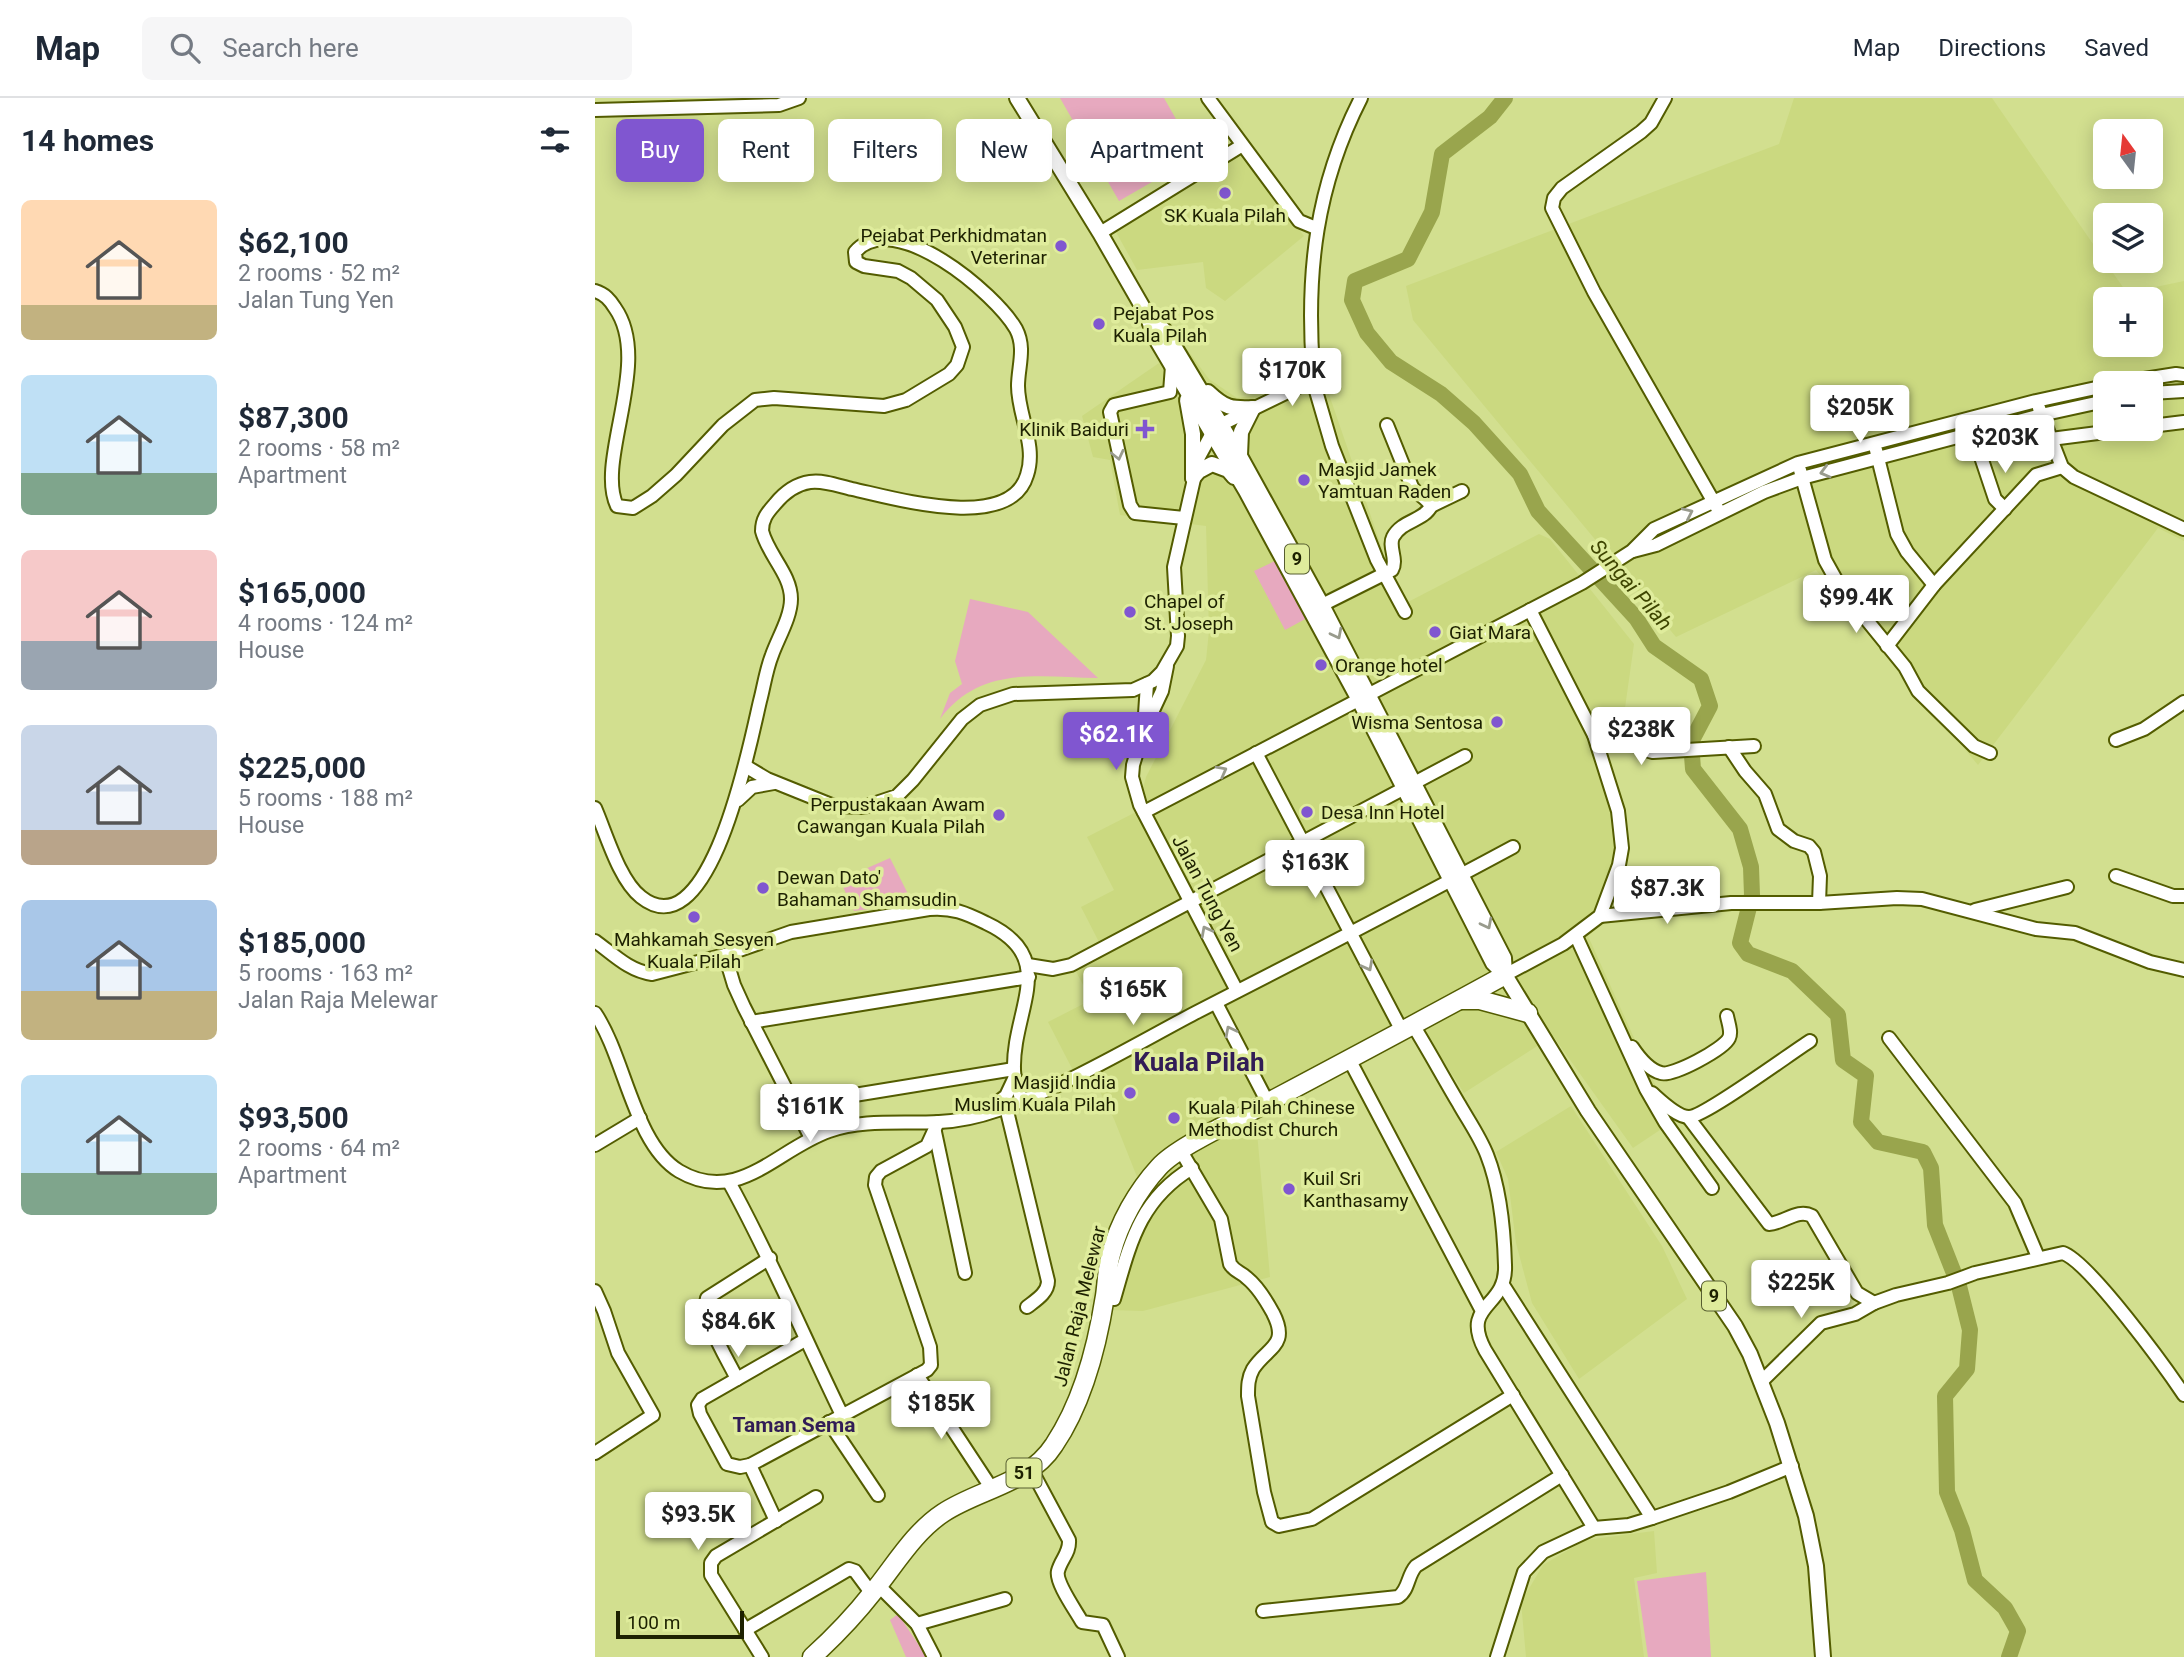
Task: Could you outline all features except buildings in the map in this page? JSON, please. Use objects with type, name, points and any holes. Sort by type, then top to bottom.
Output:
[{"type":"highway","name":"Jalan Raja Melewar","points":[[812,1657],[875,1590],[921,1530],[932,1520],[954,1506],[1031,1469],[1054,1446],[1074,1408],[1093,1353],[1105,1297],[1110,1255],[1125,1216],[1161,1164],[1506,975]]},
{"type":"highway","points":[[1459,1000],[1480,1000],[1528,1013]]},
{"type":"main road","name":"9","points":[[1017,98],[1100,233],[1146,313],[1156,339],[1172,366],[1189,382]]},
{"type":"main road","name":"9","points":[[1146,313],[1164,331],[1189,382],[1217,429],[1246,491],[1364,697]]},
{"type":"main road","points":[[1189,382],[1221,404],[1232,408],[1253,408],[1241,432],[1240,456]]},
{"type":"main road","points":[[1189,382],[1193,478]]},
{"type":"main road","name":"9","points":[[1217,429],[1240,456],[1322,605],[1364,697],[1456,878],[1493,963],[1506,975],[1588,1111],[1735,1326],[1762,1381],[1792,1466],[1806,1516],[1814,1556],[1823,1657]]},
{"type":"main road","points":[[1193,478],[1205,466],[1219,465],[1228,470],[1246,491]]},
{"type":"street","points":[[595,110],[779,105],[799,98]]},
{"type":"street","points":[[1208,98],[1299,221],[1316,228]]},
{"type":"street","points":[[747,763],[778,783],[834,806],[864,807],[897,796],[963,719],[980,705],[1013,694],[1123,691],[1147,684],[1162,672],[1177,646],[1174,568],[1199,457],[1217,429],[1310,379],[1313,369],[1310,306],[1316,228],[1331,165],[1360,98]]},
{"type":"street","points":[[1665,98],[1651,122],[1641,132],[1562,188],[1554,198],[1552,208],[1594,292],[1717,507]]},
{"type":"street","points":[[1100,233],[1241,146]]},
{"type":"street","points":[[595,291],[607,297],[625,325],[624,360],[605,443],[603,475],[612,501],[617,506],[633,508],[652,496],[690,461],[723,425],[755,400],[774,398],[884,406],[906,400],[957,365],[962,355],[962,342],[947,314],[924,287],[898,271],[859,265],[856,262],[855,253],[866,243],[890,239],[927,250],[945,261],[1000,308],[1016,330],[1020,339],[1021,356],[1018,392],[1029,443],[1030,463],[1021,488],[1011,498],[999,504],[973,508],[920,503],[818,481],[799,484],[779,499],[762,522],[764,538],[784,575],[791,600],[789,611],[768,666],[736,803],[697,888],[681,901],[665,905],[648,902],[633,890],[624,875],[595,808]]},
{"type":"street","points":[[1172,366],[1170,392],[1114,405],[1110,412],[1130,505],[1135,513],[1184,518]]},
{"type":"street","points":[[2163,376],[2184,375]]},
{"type":"street","points":[[1310,379],[1332,446],[1384,573],[1405,612]]},
{"type":"street","points":[[1717,507],[1798,463],[2093,389]]},
{"type":"street","points":[[2163,392],[2184,391]]},
{"type":"street","points":[[2036,401],[2062,467],[2074,477],[2184,529]]},
{"type":"street","points":[[1144,812],[1582,583],[1632,551],[1654,529],[1802,478],[2093,404]]},
{"type":"street","points":[[2163,425],[2184,422]]},
{"type":"street","points":[[1387,425],[1412,487],[1428,500],[1431,506]]},
{"type":"street","points":[[2051,439],[2093,434]]},
{"type":"street","points":[[1874,443],[1897,534],[1907,552],[1934,584]]},
{"type":"street","points":[[1981,457],[1996,499],[2005,509]]},
{"type":"street","points":[[1798,463],[1825,559],[1840,587],[1906,667],[1919,691],[1974,746],[1990,754]]},
{"type":"street","points":[[1887,646],[1934,584],[2036,475],[2062,467]]},
{"type":"street","points":[[1322,605],[1392,570],[1395,565],[1393,537],[1405,523],[1428,513],[1431,506],[1462,491]]},
{"type":"street","points":[[1506,975],[1576,936],[1601,916],[1622,848],[1618,811],[1594,735],[1530,610]]},
{"type":"street","points":[[1144,729],[1162,691],[1168,663]]},
{"type":"street","points":[[1144,729],[1147,684]]},
{"type":"street","points":[[2116,740],[2144,729],[2184,702]]},
{"type":"street","name":"Jalan Tung Yen","points":[[1144,729],[1132,777],[1144,812],[1237,991]]},
{"type":"street","points":[[1594,735],[1604,731],[1613,732],[1639,748],[1653,752],[1754,746]]},
{"type":"street","points":[[1730,747],[1745,771],[1765,794],[1778,830],[1794,841],[1809,846],[1814,852],[1820,876],[1819,903]]},
{"type":"street","points":[[1256,753],[1350,933],[1488,1157],[1497,1196],[1505,1268],[1503,1285],[1482,1311],[1476,1324],[1477,1332],[1485,1350],[1594,1528]]},
{"type":"street","points":[[751,1022],[1071,965],[1465,756]]},
{"type":"street","points":[[747,763],[752,787]]},
{"type":"street","points":[[736,803],[752,787],[778,783]]},
{"type":"street","points":[[595,1013],[613,1045],[640,1118],[654,1147],[666,1162],[695,1178],[712,1183],[729,1182],[760,1169],[811,1138],[830,1130],[870,1123],[936,1127],[1022,1101],[1513,848]]},
{"type":"street","points":[[2116,876],[2173,896],[2184,896]]},
{"type":"street","points":[[1971,910],[2067,887]]},
{"type":"street","points":[[1601,916],[1731,903],[1819,903],[1897,898],[1935,901],[2035,929],[2075,933],[2150,962],[2184,970]]},
{"type":"street","points":[[595,941],[641,972],[663,972],[791,932],[943,908],[962,912],[1007,934],[1026,956],[1029,971],[1020,1019],[1015,1074],[1009,1092],[998,1103],[962,1120]]},
{"type":"street","points":[[1576,936],[1646,1089],[1665,1122],[1712,1188]]},
{"type":"street","points":[[725,954],[734,985],[751,1022],[811,1138]]},
{"type":"street","points":[[1216,1003],[1268,1103]]},
{"type":"street","points":[[1621,1033],[1638,1056],[1654,1069],[1664,1074],[1672,1073],[1726,1043],[1730,1033],[1727,1016]]},
{"type":"street","points":[[1889,1038],[2015,1203],[2038,1257]]},
{"type":"street","points":[[1688,1117],[1731,1094],[1810,1041]]},
{"type":"street","points":[[1349,1059],[1482,1311]]},
{"type":"street","points":[[1015,1074],[1022,1101]]},
{"type":"street","points":[[793,1105],[1015,1074],[1034,1086],[1066,1080]]},
{"type":"street","points":[[1646,1089],[1688,1117],[1769,1224],[1801,1213],[1812,1216],[1857,1293],[1874,1303]]},
{"type":"street","points":[[1006,1107],[1048,1281],[1043,1294],[1027,1307]]},
{"type":"street","points":[[595,1145],[640,1118]]},
{"type":"street","points":[[801,1120],[830,1130]]},
{"type":"street","points":[[787,1152],[801,1120]]},
{"type":"street","points":[[936,1127],[965,1273]]},
{"type":"street","points":[[805,1340],[702,1399],[698,1405],[700,1414],[727,1464],[740,1467],[750,1465],[931,1365],[932,1353],[875,1180],[881,1171],[927,1146],[936,1127]]},
{"type":"street","points":[[1181,1151],[1221,1219],[1230,1264],[1253,1284],[1272,1311],[1277,1324],[1279,1336],[1276,1346],[1258,1363],[1248,1381],[1248,1396],[1264,1492],[1272,1522],[1279,1526],[1311,1519],[1513,1395]]},
{"type":"street","points":[[1105,1297],[1114,1299],[1129,1249],[1152,1202],[1172,1180],[1192,1168]]},
{"type":"street","points":[[729,1182],[770,1258],[805,1340],[842,1415]]},
{"type":"street","points":[[1762,1381],[1821,1323],[1855,1314],[1896,1295],[2038,1257],[2063,1253],[2080,1264],[2155,1354],[2184,1395]]},
{"type":"street","points":[[737,1379],[708,1318],[705,1304],[707,1298],[770,1258]]},
{"type":"street","points":[[1503,1285],[1652,1518]]},
{"type":"street","points":[[595,1291],[618,1353],[653,1415],[595,1452]]},
{"type":"street","points":[[917,1375],[992,1489]]},
{"type":"street","points":[[829,1422],[878,1495]]},
{"type":"street","points":[[750,1465],[776,1521]]},
{"type":"street","points":[[1496,1657],[1524,1572],[1552,1546],[1594,1528],[1629,1525],[1652,1518],[1792,1466]]},
{"type":"street","points":[[1031,1469],[1069,1540],[1068,1552],[1059,1570],[1058,1580],[1082,1622],[1103,1625],[1118,1657]]},
{"type":"street","points":[[1263,1611],[1398,1597],[1405,1590],[1410,1572],[1416,1566],[1563,1475]]},
{"type":"street","points":[[762,1657],[709,1569],[716,1556],[816,1497]]},
{"type":"street","points":[[745,1630],[849,1569],[855,1571],[917,1624],[934,1657]]},
{"type":"street","points":[[917,1624],[1005,1599]]},
{"type":"shaded area","points":[[1060,98],[1164,98],[1176,119],[1072,119]]},
{"type":"shaded area","points":[[1794,98],[1992,98],[2093,244],[2093,273],[2113,273],[2123,287],[2093,287],[2093,357],[2163,357],[2163,287],[2156,287],[2184,281],[2184,541],[2158,528],[1978,765],[1816,570],[1676,637],[1413,320],[1406,286],[1779,144]]},
{"type":"shaded area","name":"SK Kuala Pilah","points":[[1242,154],[1304,236],[1225,301],[1206,288],[1203,262],[1137,270],[1116,232],[1197,182],[1228,182],[1228,163]]},
{"type":"shaded area","points":[[1108,182],[1152,182],[1119,201]]},
{"type":"shaded area","points":[[1186,348],[1209,379],[1237,398],[1258,395],[1322,374],[1386,560],[1408,602],[1539,534],[1550,539],[1634,644],[1623,722],[1600,728],[1622,801],[1629,849],[1607,921],[1588,936],[1672,1122],[1633,1148],[1553,1036],[1464,1093],[1413,1013],[1254,1099],[1270,1277],[1143,1311],[1109,1310],[1118,1262],[1127,1233],[1145,1197],[1114,1119],[1093,1078],[1080,1084],[1048,1022],[1091,1000],[1070,960],[1100,944],[1081,907],[1114,890],[1087,837],[1136,812],[1146,777],[1206,660],[1209,631],[1206,526],[1120,515],[1110,460],[1093,457],[1082,416],[1159,363]]},
{"type":"shaded area","points":[[1277,560],[1307,618],[1285,630],[1254,571]]},
{"type":"shaded area","points":[[970,599],[1028,612],[1098,678],[1032,676],[992,682],[973,690],[956,702],[940,719],[950,693],[962,684],[955,661]]},
{"type":"shaded area","points":[[890,858],[908,894],[870,909],[854,911],[840,880]]},
{"type":"shaded area","points":[[1571,1106],[1662,1246],[1687,1299],[1579,1379],[1532,1303],[1516,1243],[1508,1179],[1496,1152]]},
{"type":"shaded area","points":[[1654,1531],[1657,1573],[1634,1578],[1644,1657],[1526,1657],[1521,1602],[1543,1565],[1585,1540]]},
{"type":"shaded area","points":[[1706,1572],[1711,1657],[1648,1657],[1637,1581]]},
{"type":"shaded area","points":[[898,1614],[926,1657],[906,1657],[890,1620]]},
{"type":"waterway","name":"Sungai Pilah","points":[[1505,98],[1490,117],[1442,154],[1432,212],[1408,259],[1355,281],[1352,300],[1367,333],[1391,362],[1441,394],[1474,423],[1520,474],[1538,511],[1636,618],[1654,646],[1701,679],[1710,706],[1691,742],[1693,769],[1740,829],[1751,867],[1752,895],[1740,943],[1748,954],[1792,971],[1838,1015],[1843,1060],[1866,1076],[1861,1122],[1878,1142],[1923,1152],[1931,1168],[1935,1225],[1959,1286],[1970,1330],[1967,1369],[1945,1396],[1947,1492],[1962,1530],[1975,1580],[2005,1608],[2018,1631],[2009,1657]]},
{"type":"place","name":"SK Kuala Pilah","points":[[1225,193]]},
{"type":"place","name":"Pejabat Perkhidmatan Veterinar","points":[[1061,246]]},
{"type":"place","name":"Pejabat Pos Kuala Pilah","points":[[1099,324]]},
{"type":"place","name":"Klinik Baiduri","points":[[1145,429]]},
{"type":"place","name":"Masjid Jamek Yamtuan Raden","points":[[1304,480]]},
{"type":"place","name":"Chapel of St. Joseph","points":[[1130,612]]},
{"type":"place","name":"Giat Mara","points":[[1435,632]]},
{"type":"place","name":"Orange hotel","points":[[1321,665]]},
{"type":"place","name":"Wisma Sentosa","points":[[1497,722]]},
{"type":"place","name":"Desa Inn Hotel","points":[[1307,812]]},
{"type":"place","name":"Perpustakaan Awam Cawangan Kuala Pilah","points":[[999,815]]},
{"type":"place","name":"Dewan Dato' Bahaman Shamsudin","points":[[763,888]]},
{"type":"place","name":"Mahkamah Sesyen Kuala Pilah","points":[[694,917]]},
{"type":"place","name":"Masjid India Muslim Kuala Pilah","points":[[1130,1093]]},
{"type":"place","name":"Kuala Pilah Chinese Methodist Church","points":[[1174,1118]]},
{"type":"place","name":"Kuil Sri Kanthasamy","points":[[1289,1189]]},
{"type":"district","name":"Kuala Pilah","points":[[1199,1062]]},
{"type":"district","name":"Taman Sema","points":[[794,1425]]}]
